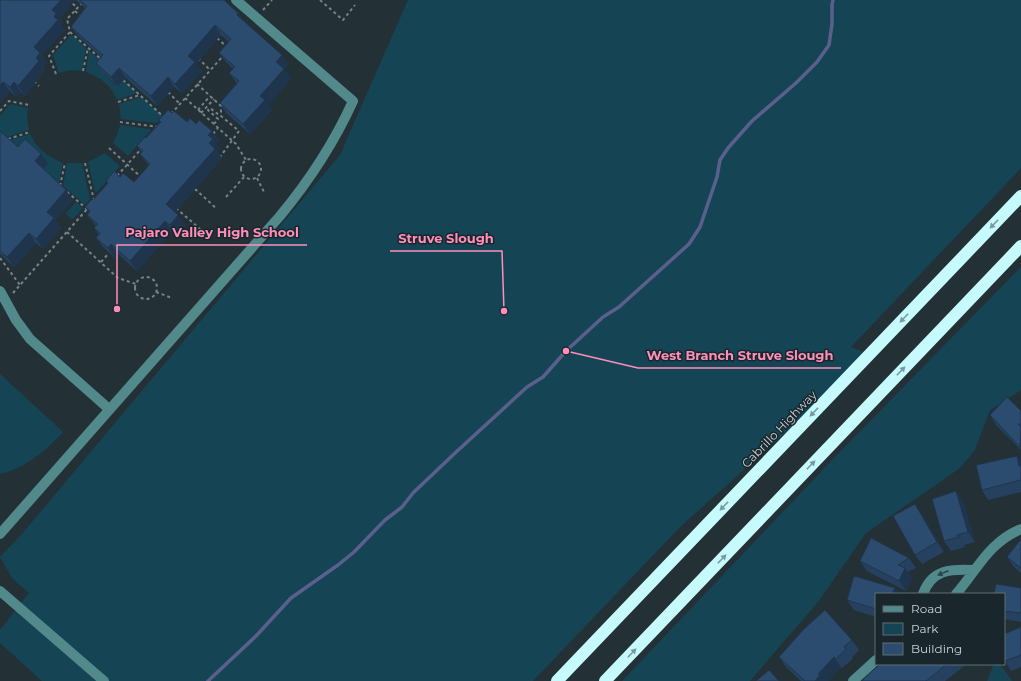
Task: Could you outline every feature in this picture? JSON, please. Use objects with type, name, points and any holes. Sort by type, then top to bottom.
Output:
[{"type":"highway","name":"Cabrillo Highway","points":[[557,681],[1021,196]]},
{"type":"highway","points":[[605,681],[1021,246]]},
{"type":"street","points":[[0,534],[286,209],[322,158],[338,132],[353,101],[236,0]]},
{"type":"street","points":[[0,291],[16,320],[30,339],[109,409]]},
{"type":"street","points":[[957,593],[973,570],[992,548],[1010,534],[1021,529]]},
{"type":"street","points":[[924,593],[930,581],[940,574],[950,570],[973,570]]},
{"type":"street","points":[[0,591],[104,681]]},
{"type":"street","points":[[853,681],[875,661]]},
{"type":"path","points":[[68,0],[78,8]]},
{"type":"path","points":[[85,0],[67,19],[70,32],[103,62]]},
{"type":"path","points":[[264,8],[272,0]]},
{"type":"path","points":[[320,0],[343,20],[355,5]]},
{"type":"path","points":[[75,11],[85,19]]},
{"type":"path","points":[[56,74],[49,56],[70,32]]},
{"type":"path","points":[[213,34],[230,49]]},
{"type":"path","points":[[83,71],[88,48]]},
{"type":"path","points":[[124,80],[167,119],[225,54]]},
{"type":"path","points":[[195,55],[210,70]]},
{"type":"path","points":[[29,76],[39,86]]},
{"type":"path","points":[[197,84],[221,106],[221,116]]},
{"type":"path","points":[[164,88],[180,104]]},
{"type":"path","points":[[118,102],[140,95]]},
{"type":"path","points":[[198,110],[210,96]]},
{"type":"path","points":[[185,98],[236,144],[246,160]]},
{"type":"path","points":[[201,113],[214,99]]},
{"type":"path","points":[[0,111],[9,101],[29,105]]},
{"type":"path","points":[[214,124],[218,119],[208,110],[210,108],[239,131],[220,156]]},
{"type":"path","points":[[120,122],[160,127]]},
{"type":"path","points":[[156,132],[163,123]]},
{"type":"path","points":[[212,135],[218,128]]},
{"type":"path","points":[[7,140],[30,132]]},
{"type":"path","points":[[4,137],[12,143]]},
{"type":"path","points":[[113,181],[146,143]]},
{"type":"path","points":[[109,148],[144,180]]},
{"type":"path","points":[[254,159],[260,163],[261,173],[257,178],[250,180],[244,177],[241,167],[246,160],[254,159]]},
{"type":"path","points":[[56,182],[60,186],[65,163]]},
{"type":"path","points":[[85,163],[94,202],[99,196]]},
{"type":"path","points":[[226,197],[244,177]]},
{"type":"path","points":[[257,178],[265,194]]},
{"type":"path","points":[[195,189],[217,209]]},
{"type":"path","points":[[66,191],[87,209]]},
{"type":"path","points":[[172,205],[208,236]]},
{"type":"path","points":[[11,295],[91,206]]},
{"type":"path","points":[[67,232],[118,278],[136,284]]},
{"type":"path","points":[[101,262],[110,253]]},
{"type":"path","points":[[0,258],[20,285]]},
{"type":"path","points":[[141,278],[151,278],[156,283],[156,292],[151,298],[140,297],[136,291],[136,284],[141,278]]},
{"type":"path","points":[[156,292],[172,298]]},
{"type":"green space","points":[[408,0],[1021,0],[1021,168],[851,347],[868,354],[813,408],[680,527],[533,681],[42,681],[0,643],[0,630],[29,593],[12,578],[0,557],[21,535],[340,155]]},
{"type":"green space","points":[[70,36],[73,36],[86,48],[82,71],[70,70],[59,73],[53,55]]},
{"type":"green space","points":[[89,51],[105,65],[101,71],[116,85],[122,79],[137,93],[117,100],[112,90],[104,82],[96,76],[86,72]]},
{"type":"green space","points":[[141,97],[163,116],[157,123],[121,119],[119,104]]},
{"type":"green space","points":[[10,104],[28,108],[27,119],[29,130],[7,137],[0,131],[0,116]]},
{"type":"green space","points":[[120,125],[151,130],[128,156],[113,143]]},
{"type":"green space","points":[[30,134],[36,144],[44,152],[63,163],[59,183],[43,169],[48,163],[27,154],[11,140]]},
{"type":"green space","points":[[105,153],[120,166],[97,192],[95,191],[88,162]]},
{"type":"green space","points":[[67,163],[82,163],[90,199],[85,205],[63,186]]},
{"type":"green space","points":[[76,202],[83,208],[73,219],[71,219],[66,213]]},
{"type":"green space","points":[[1021,267],[1021,390],[990,410],[975,450],[960,468],[866,533],[818,602],[750,681],[622,681],[835,457]]},
{"type":"green space","points":[[0,374],[63,432],[49,446],[27,463],[18,468],[0,474]]},
{"type":"green space","points":[[994,665],[1001,665],[1012,681],[987,681]]},
{"type":"building","points":[[0,0],[61,0],[52,10],[56,13],[54,17],[58,20],[34,47],[40,53],[36,58],[39,61],[18,86],[14,82],[10,87],[3,82],[0,85]]},
{"type":"building","points":[[80,0],[224,0],[238,13],[237,15],[282,55],[276,62],[284,69],[260,96],[265,100],[243,124],[220,103],[239,81],[229,73],[235,67],[219,53],[231,39],[215,25],[188,56],[195,62],[175,84],[168,77],[151,96],[119,68],[111,77],[96,63],[103,55],[71,27],[87,6]]},
{"type":"building","points":[[168,110],[172,113],[174,111],[187,122],[190,118],[196,124],[199,120],[212,131],[208,135],[213,139],[209,143],[215,149],[166,204],[178,215],[170,225],[165,221],[130,261],[111,244],[108,248],[96,238],[100,233],[94,228],[98,224],[87,215],[90,211],[85,207],[108,183],[106,181],[114,171],[120,177],[123,173],[134,182],[150,164],[140,154],[143,151],[137,146],[161,122],[159,120]]},
{"type":"building","points":[[0,131],[18,147],[25,139],[41,154],[35,161],[66,190],[47,212],[54,218],[36,239],[29,233],[7,257],[0,251]]},
{"type":"building","points":[[1007,397],[1021,411],[1021,424],[1018,424],[1021,427],[1020,447],[990,415]]},
{"type":"building","points":[[1017,456],[1019,466],[1021,466],[1021,480],[982,490],[976,465]]},
{"type":"building","points":[[956,491],[968,532],[944,541],[932,499]]},
{"type":"building","points":[[915,504],[937,542],[915,555],[893,516]]},
{"type":"building","points":[[871,538],[909,558],[898,565],[905,568],[899,581],[860,561]]},
{"type":"building","points":[[1021,539],[1021,568],[1007,557]]},
{"type":"building","points":[[854,576],[895,588],[892,593],[875,593],[875,609],[847,600]]},
{"type":"building","points":[[996,584],[1021,588],[1021,613],[1005,611],[1005,593],[994,593]]},
{"type":"building","points":[[825,610],[852,640],[844,647],[846,649],[836,659],[834,657],[818,674],[820,675],[815,681],[805,681],[779,657],[804,629]]},
{"type":"building","points":[[1021,627],[1021,655],[1005,661],[1005,634]]},
{"type":"building","points":[[879,665],[946,665],[926,681],[862,681]]},
{"type":"building","points":[[769,670],[779,681],[756,681]]},
{"type":"waterway","points":[[208,681],[256,636],[291,598],[354,552],[385,520],[402,507],[413,493],[454,454],[527,387],[543,377],[566,351],[603,317],[619,307],[689,244],[700,227],[717,177],[720,160],[728,148],[752,121],[796,83],[817,62],[829,45],[833,0]]},
{"type":"place","name":"Pajaro Valley High School","points":[[117,309]]},
{"type":"place","name":"Struve Slough","points":[[504,311]]},
{"type":"place","name":"West Branch Struve Slough","points":[[566,351]]}]
